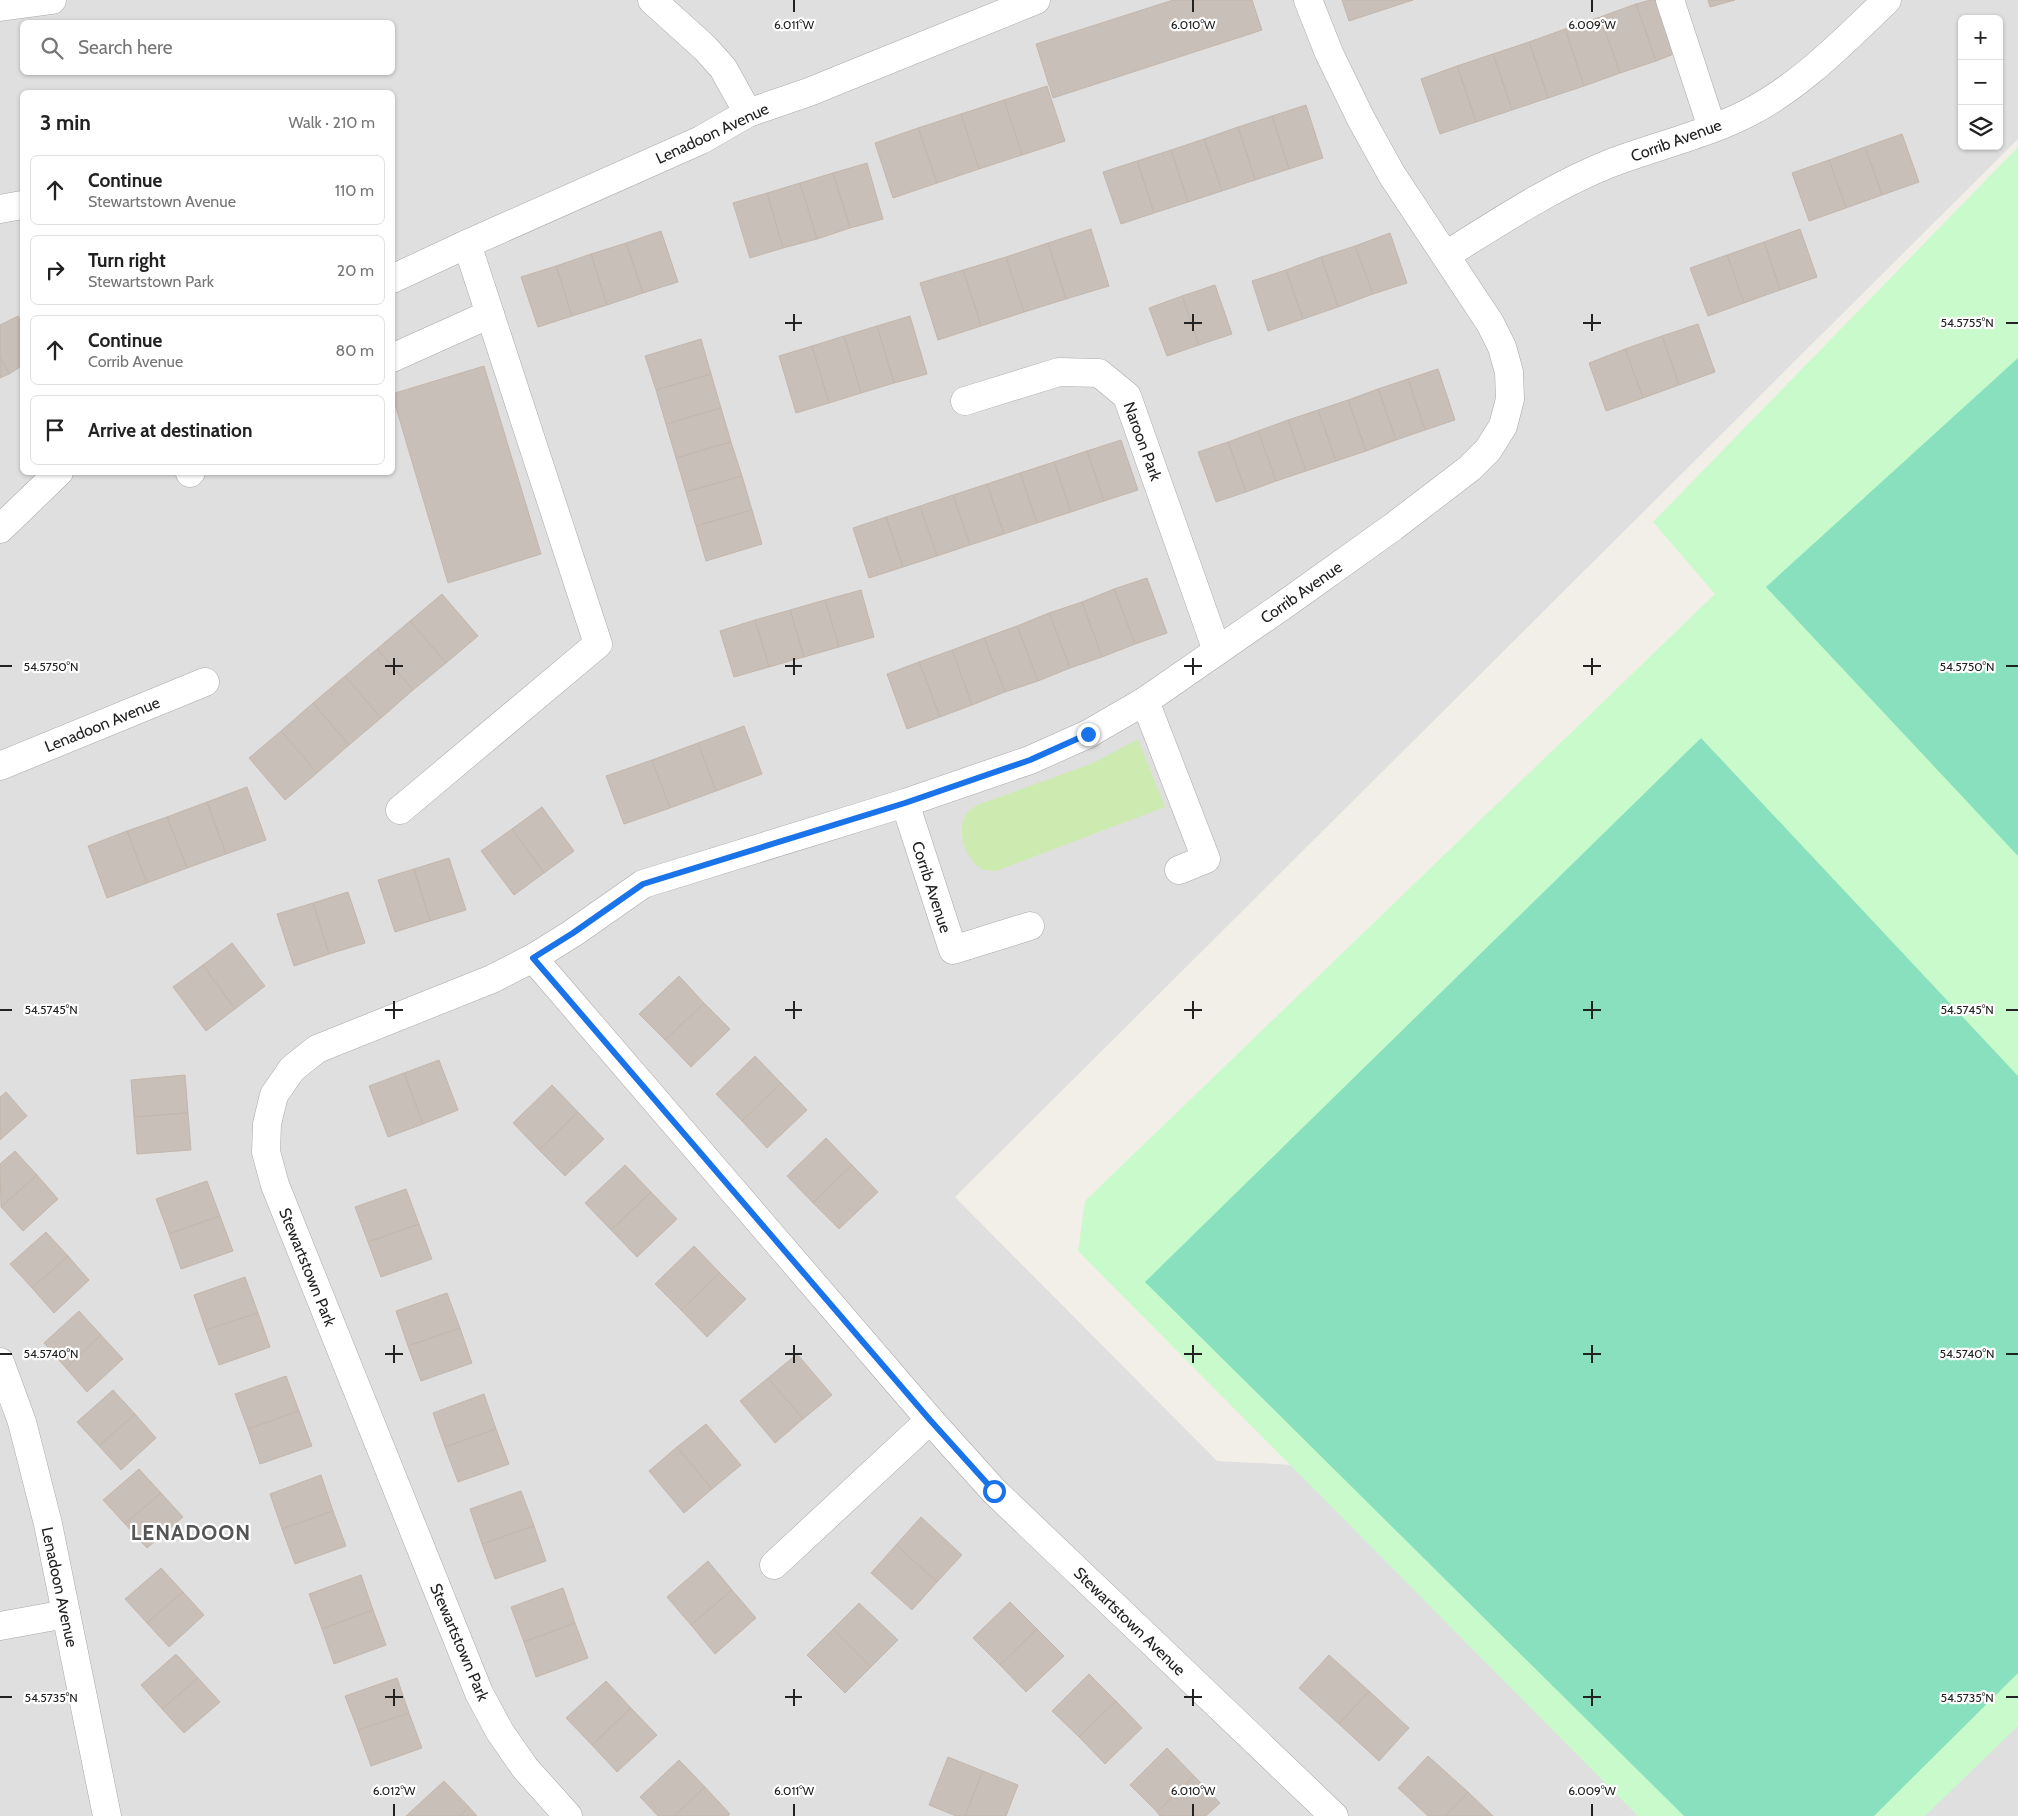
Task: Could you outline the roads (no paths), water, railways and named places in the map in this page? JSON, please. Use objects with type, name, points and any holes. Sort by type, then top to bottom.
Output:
[{"type":"street","points":[[0,7],[52,0]]},
{"type":"street","points":[[652,0],[705,48],[723,68],[748,113]]},
{"type":"street","name":"Lenadoon Avenue","points":[[395,278],[701,140],[748,113],[809,92],[1036,0]]},
{"type":"street","name":"Corrib Avenue","points":[[643,884],[905,803],[1030,760],[1088,734],[1145,701],[1393,527],[1470,468],[1488,450],[1503,426],[1510,399],[1509,372],[1502,347],[1490,323],[1392,175],[1361,119],[1308,0]]},
{"type":"street","points":[[1670,0],[1712,128]]},
{"type":"street","name":"Corrib Avenue","points":[[1446,255],[1543,196],[1601,168],[1747,114],[1778,94],[1824,59],[1887,0]]},
{"type":"street","points":[[0,209],[20,205]]},
{"type":"street","points":[[400,810],[598,644],[467,244]]},
{"type":"street","points":[[395,357],[490,314]]},
{"type":"street","name":"Naroon Park","points":[[965,401],[1059,372],[1099,373],[1127,396],[1217,651]]},
{"type":"street","points":[[2,522],[56,475]]},
{"type":"street","name":"Lenadoon Avenue","points":[[0,766],[205,682]]},
{"type":"street","points":[[1145,701],[1206,859],[1178,870]]},
{"type":"street","name":"Corrib Avenue","points":[[905,803],[953,950],[1030,926]]},
{"type":"street","name":"Stewartstown Park","points":[[568,1816],[525,1768],[500,1732],[479,1693],[275,1185],[266,1152],[267,1124],[274,1095],[292,1069],[317,1049],[492,979],[533,958],[573,933],[643,884]]},
{"type":"street","name":"Stewartstown Avenue","points":[[533,958],[930,1420],[994,1491],[1334,1816]]},
{"type":"street","name":"Lenadoon Avenue","points":[[0,1362],[24,1431],[48,1524],[107,1816]]},
{"type":"street","points":[[774,1565],[930,1420]]},
{"type":"street","points":[[0,1626],[66,1614]]},
{"type":"district","name":"LENADOON","points":[[191,1533]]}]
